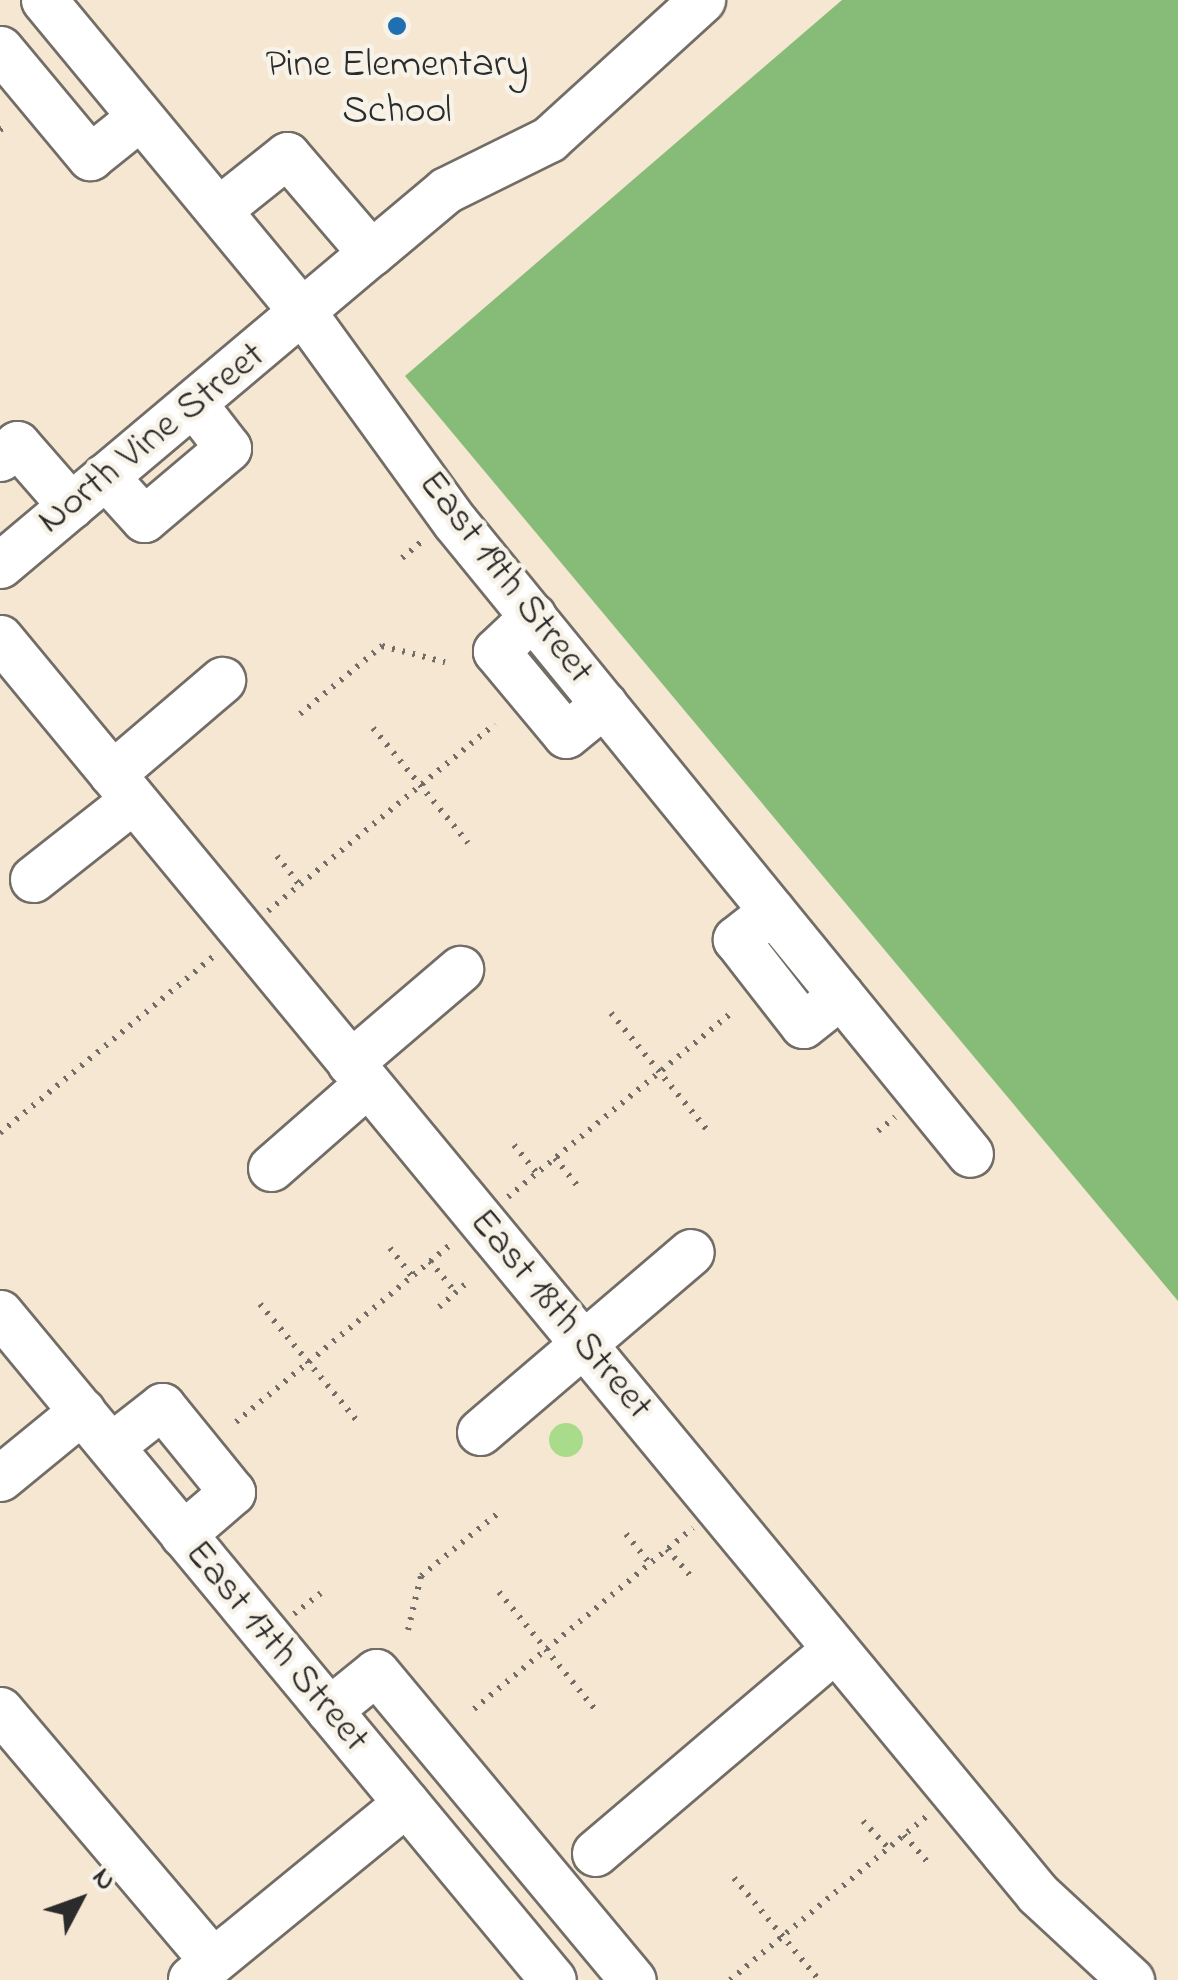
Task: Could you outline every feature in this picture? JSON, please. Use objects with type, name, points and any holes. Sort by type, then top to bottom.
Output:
[{"type":"street","name":"East 19th Street","points":[[44,0],[305,315],[376,404],[455,522],[970,1154]]},
{"type":"street","name":"North Vine Street","points":[[3,556],[305,315],[446,190],[549,139],[702,0]]},
{"type":"street","points":[[0,49],[90,157],[140,116]]},
{"type":"street","points":[[218,210],[287,155],[371,253]]},
{"type":"street","points":[[0,458],[17,444],[70,506]]},
{"type":"street","name":"East 18th Street","points":[[0,638],[1038,1894],[1132,1980]]},
{"type":"street","points":[[33,880],[222,680]]},
{"type":"street","points":[[271,1168],[460,969]]},
{"type":"street","points":[[480,1432],[690,1252]]},
{"type":"street","name":"East 17th Street","points":[[0,1313],[543,1969]]},
{"type":"street","points":[[110,1446],[162,1406],[232,1492],[183,1534]]},
{"type":"street","points":[[0,1478],[82,1411]]},
{"type":"street","points":[[595,1853],[835,1649]]},
{"type":"street","points":[[329,1710],[376,1672],[633,1980]]},
{"type":"street","points":[[0,1710],[202,1970],[406,1804]]},
{"type":"street","points":[[461,1869],[507,1829]]},
{"type":"street","points":[[543,1969],[580,1916]]},
{"type":"path","points":[[300,714],[382,646],[445,662]]},
{"type":"path","points":[[0,1133],[495,724]]},
{"type":"path","points":[[374,728],[468,843]]},
{"type":"path","points":[[276,856],[300,885]]},
{"type":"path","points":[[610,1013],[708,1132]]},
{"type":"path","points":[[236,1422],[731,1013]]},
{"type":"path","points":[[514,1145],[537,1173]]},
{"type":"path","points":[[555,1158],[580,1189]]},
{"type":"path","points":[[390,1248],[412,1276]]},
{"type":"path","points":[[430,1262],[456,1293]]},
{"type":"path","points":[[439,1307],[466,1283]]},
{"type":"path","points":[[260,1304],[357,1421]]},
{"type":"path","points":[[474,1709],[718,1507]]},
{"type":"path","points":[[408,1630],[421,1576],[497,1514]]},
{"type":"path","points":[[626,1534],[650,1564]]},
{"type":"path","points":[[667,1549],[694,1580]]},
{"type":"path","points":[[499,1592],[594,1708]]},
{"type":"path","points":[[288,1618],[321,1593]]},
{"type":"path","points":[[730,1980],[954,1793]]},
{"type":"path","points":[[863,1820],[888,1848]]},
{"type":"path","points":[[904,1835],[930,1865]]},
{"type":"path","points":[[734,1878],[819,1980]]},
{"type":"green space","points":[[842,0],[1178,0],[1178,1301],[405,376]]},
{"type":"green space","points":[[566,1423],[578,1428],[583,1440],[578,1452],[566,1457],[554,1452],[549,1440],[554,1428]]},
{"type":"place","name":"Pine Elementary School","points":[[397,26]]}]
